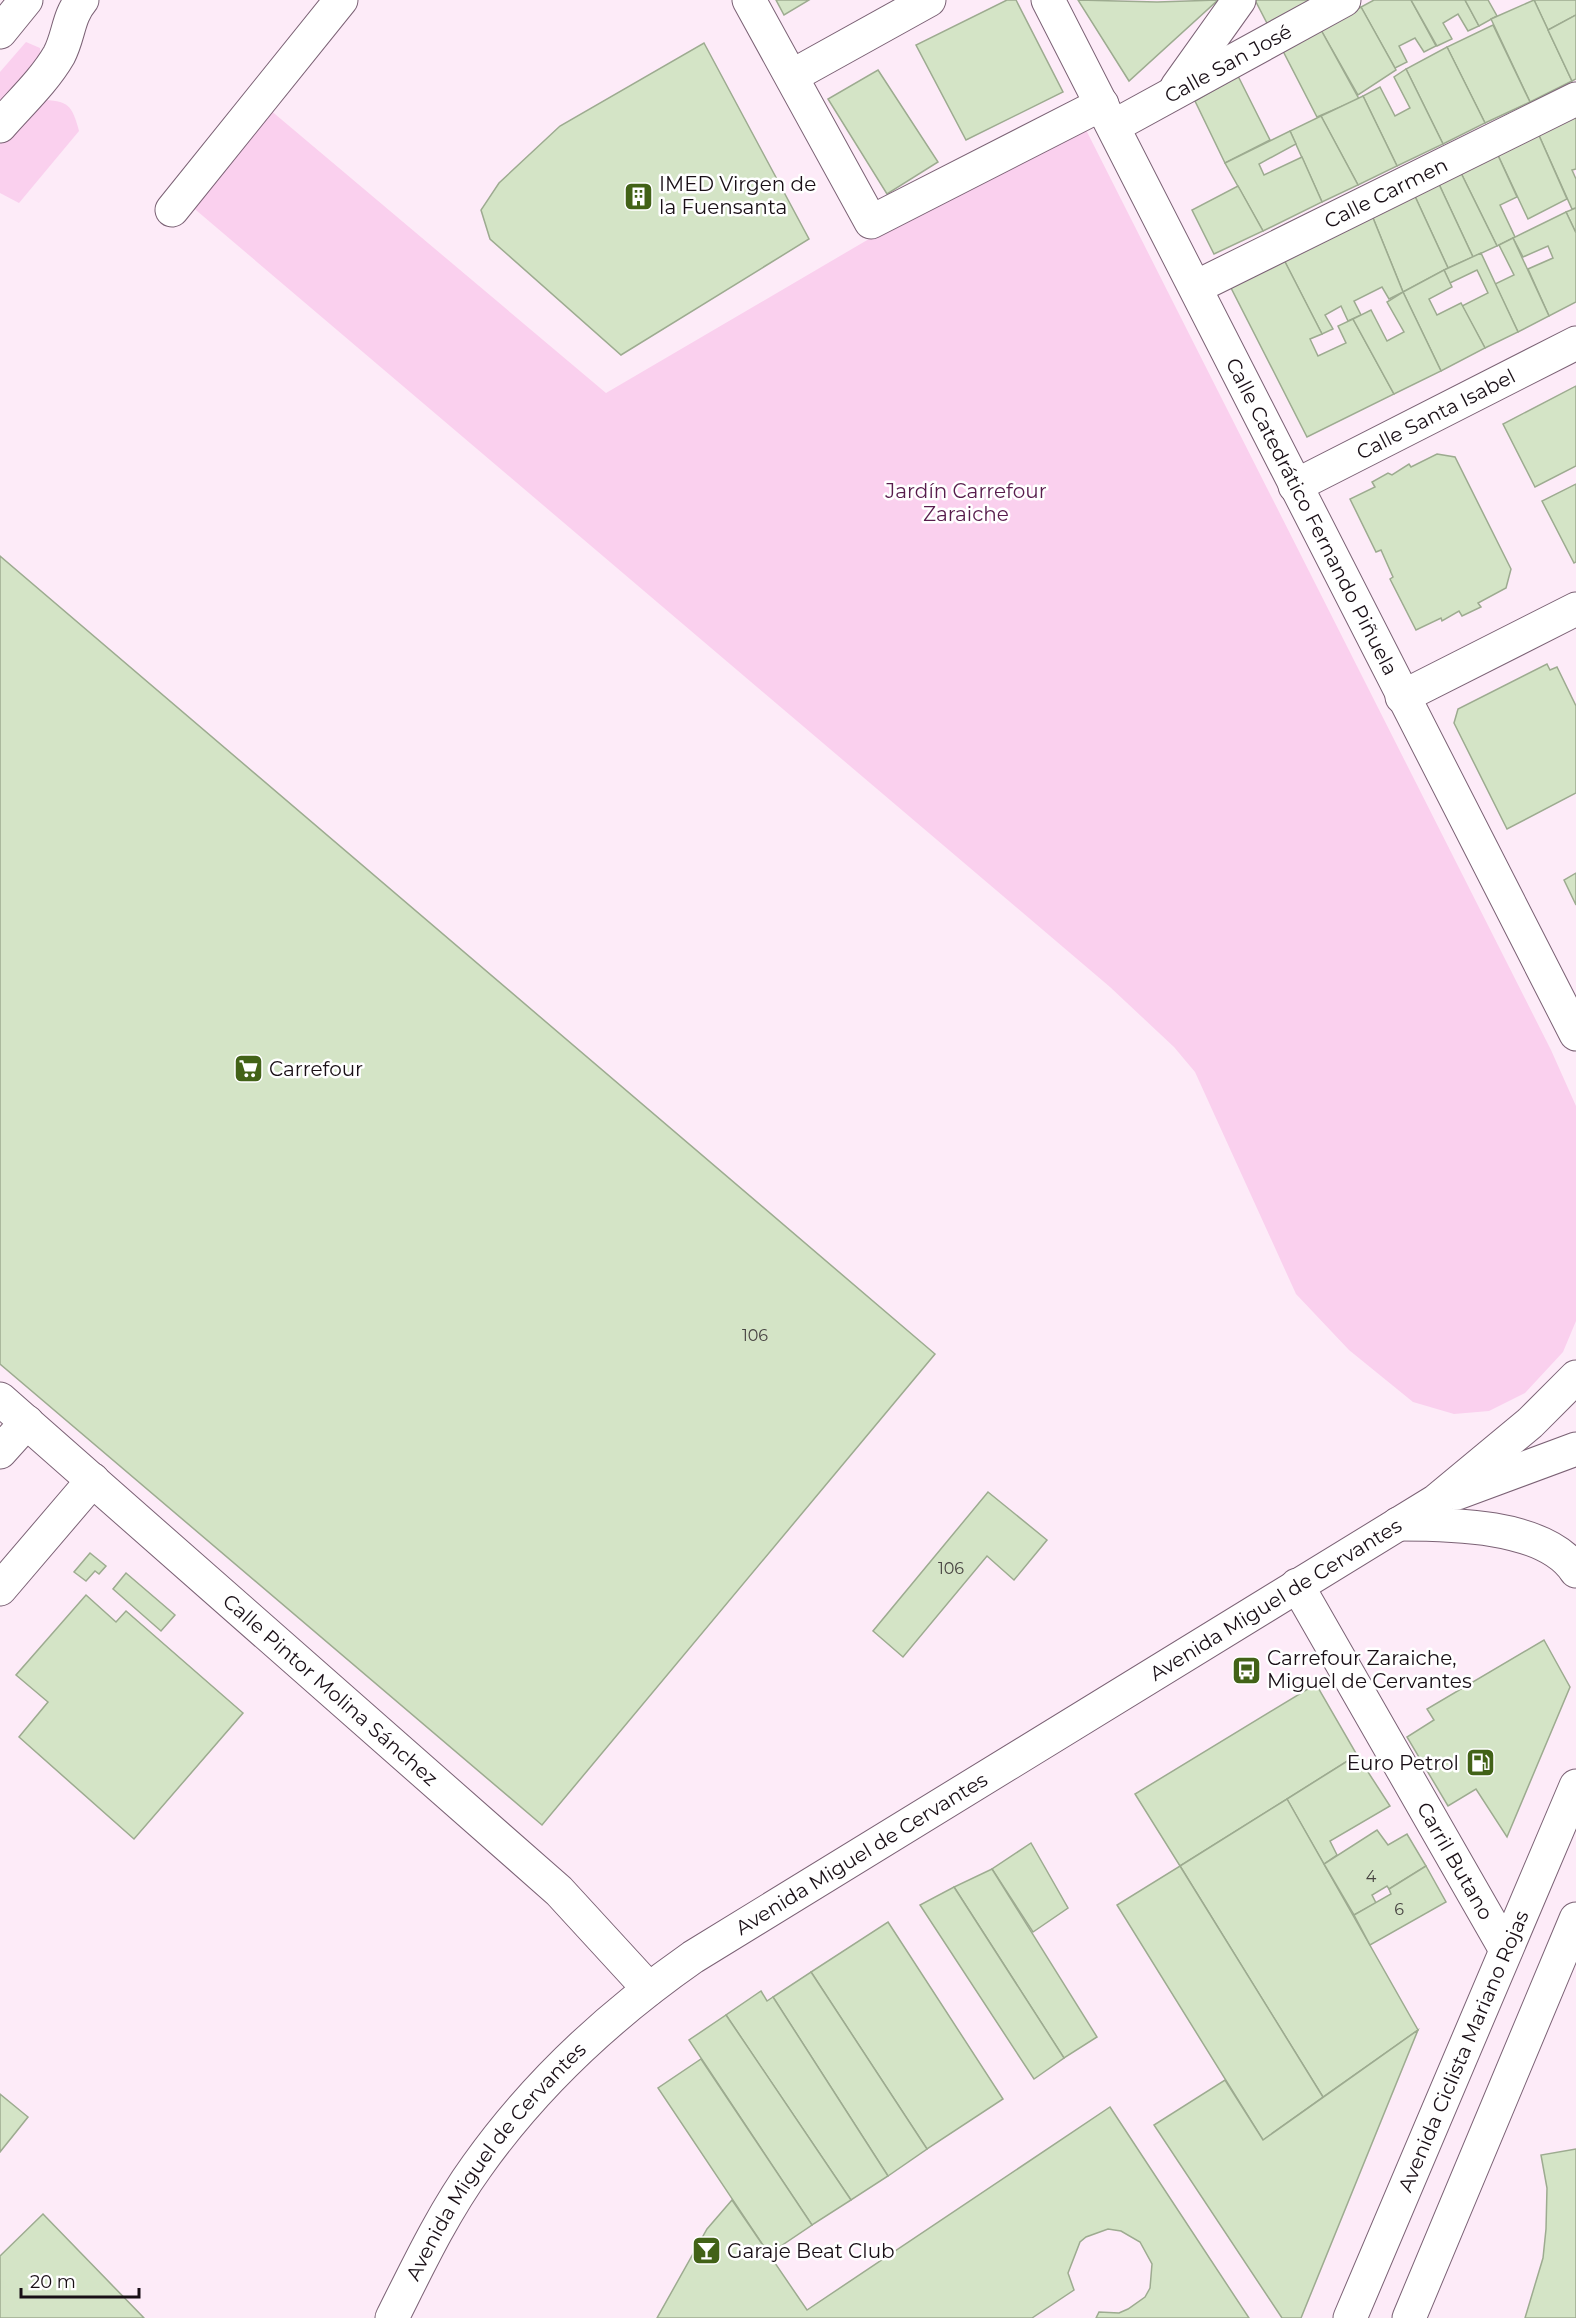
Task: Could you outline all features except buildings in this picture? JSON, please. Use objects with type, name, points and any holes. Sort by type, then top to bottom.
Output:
[{"type":"street","points":[[0,32],[26,0]]},
{"type":"street","points":[[0,126],[53,65],[67,39],[73,10],[82,0]]},
{"type":"street","points":[[172,210],[341,0]]},
{"type":"street","points":[[749,0],[792,76],[928,0]]},
{"type":"street","name":"Calle Catedrático Fernando Piñuela","points":[[1048,0],[1576,1034]]},
{"type":"street","points":[[1172,94],[1239,0]]},
{"type":"street","name":"Calle San José","points":[[792,76],[871,222],[1108,115],[1172,94],[1344,0]]},
{"type":"street","name":"Calle Carmen","points":[[1196,287],[1576,99]]},
{"type":"street","name":"Calle Santa Isabel","points":[[1295,486],[1576,343]]},
{"type":"street","points":[[1402,697],[1576,609]]},
{"type":"street","name":"Avenida Miguel de Cervantes","points":[[392,2318],[447,2214],[493,2144],[568,2059],[650,1989],[693,1957],[1436,1501],[1530,1423],[1576,1377]]},
{"type":"street","name":"Calle Pintor Molina Sánchez","points":[[0,1399],[559,1891],[650,1989]]},
{"type":"street","points":[[0,1452],[27,1422]]},
{"type":"street","name":"Avenida Miguel de Cervantes","points":[[1436,1501],[1576,1449]]},
{"type":"street","points":[[0,1589],[93,1480]]},
{"type":"street","points":[[1398,1524],[1461,1524],[1494,1530],[1545,1545],[1576,1571]]},
{"type":"street","name":"Carril Butano","points":[[1297,1585],[1506,1950]]},
{"type":"street","name":"Avenida Ciclista Mariano Rojas","points":[[1350,2318],[1576,1785]]},
{"type":"street","points":[[1409,2318],[1576,1919]]},
{"type":"green space","points":[[26,42],[40,48],[41,72],[0,112],[0,72]]},
{"type":"green space","points":[[40,100],[57,101],[67,106],[74,115],[79,131],[19,203],[0,193],[0,142]]},
{"type":"green space","name":"Jardín Carrefour Zaraiche","points":[[269,109],[606,393],[1079,116],[1551,1050],[1576,1106],[1576,1321],[1563,1352],[1525,1393],[1489,1411],[1454,1414],[1413,1402],[1349,1350],[1296,1294],[1195,1072],[1174,1047],[1110,987],[190,205]]},
{"type":"place","name":"IMED Virgen de la Fuensanta","points":[[638,196]]},
{"type":"place","name":"Carrefour","points":[[248,1069]]},
{"type":"place","name":"Carrefour Zaraiche, Miguel de Cervantes","points":[[1246,1670]]},
{"type":"place","name":"Euro Petrol","points":[[1480,1763]]},
{"type":"place","name":"Garaje Beat Club","points":[[706,2251]]}]
